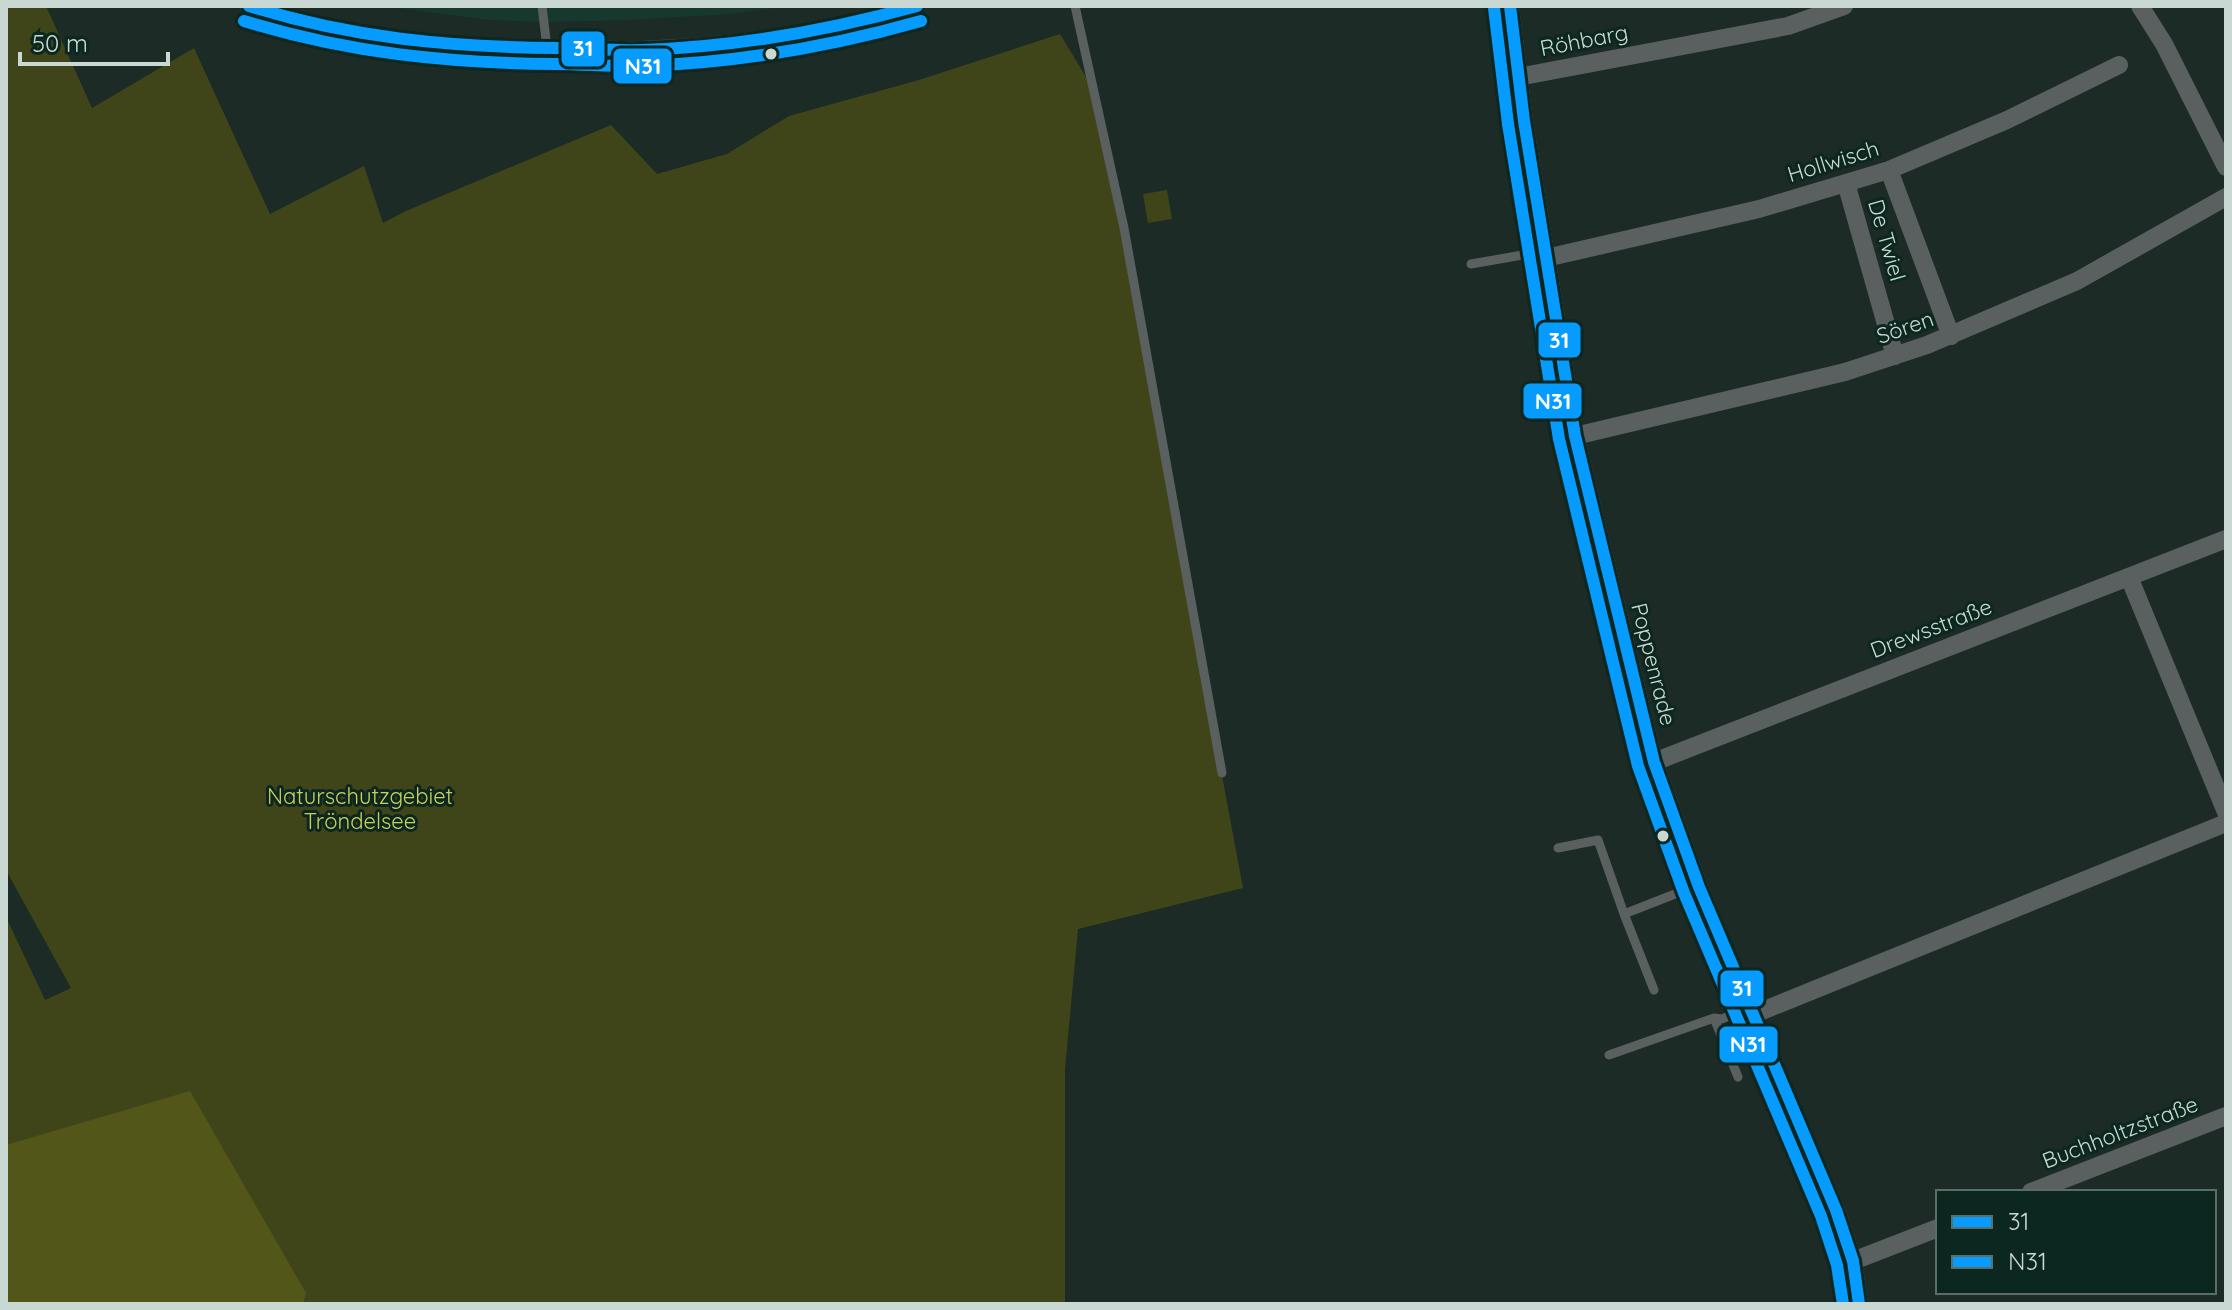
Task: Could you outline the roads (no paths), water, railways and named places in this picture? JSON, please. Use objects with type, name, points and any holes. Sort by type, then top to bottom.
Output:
[{"type":"street","points":[[249,6],[292,21],[375,38],[511,49],[639,50],[723,45],[826,29],[917,6]]},
{"type":"street","name":"Poppenrade","points":[[1510,6],[1518,77],[1575,436],[1654,762],[1698,885],[1836,1210],[1853,1261],[1859,1304]]},
{"type":"street","name":"Röhbarg","points":[[1518,77],[1788,26],[1844,6]]},
{"type":"street","points":[[2140,6],[2164,44],[2226,167]]},
{"type":"street","name":"Hollwisch","points":[[1545,255],[1759,209],[1889,170],[2007,120],[2119,65]]},
{"type":"street","name":"De Twiel","points":[[1889,170],[1951,336]]},
{"type":"street","name":"De Twiel","points":[[1846,183],[1895,356]]},
{"type":"street","name":"Sören","points":[[1575,436],[1806,382],[1951,336],[2077,281],[2226,197]]},
{"type":"street","name":"Drewsstraße","points":[[1654,762],[2226,539]]},
{"type":"street","points":[[2129,577],[2226,812]]},
{"type":"street","points":[[1750,1011],[2226,823]]},
{"type":"street","name":"Buchholtzstraße","points":[[2036,1190],[2226,1116]]},
{"type":"street","points":[[1853,1261],[1936,1229]]},
{"type":"lane","points":[[542,6],[547,48]]},
{"type":"lane","points":[[1075,6],[1124,228],[1222,773]]},
{"type":"lane","points":[[1471,264],[1545,255]]},
{"type":"lane","points":[[1558,848],[1598,840],[1654,990]]},
{"type":"lane","points":[[1624,914],[1698,885]]},
{"type":"lane","points":[[1609,1055],[1714,1018],[1722,1019],[1750,1011]]},
{"type":"lane","points":[[1714,1018],[1738,1077]]},
{"type":"park label","name":"Naturschutzgebiet Tröndelsee","points":[[360,808]]}]
